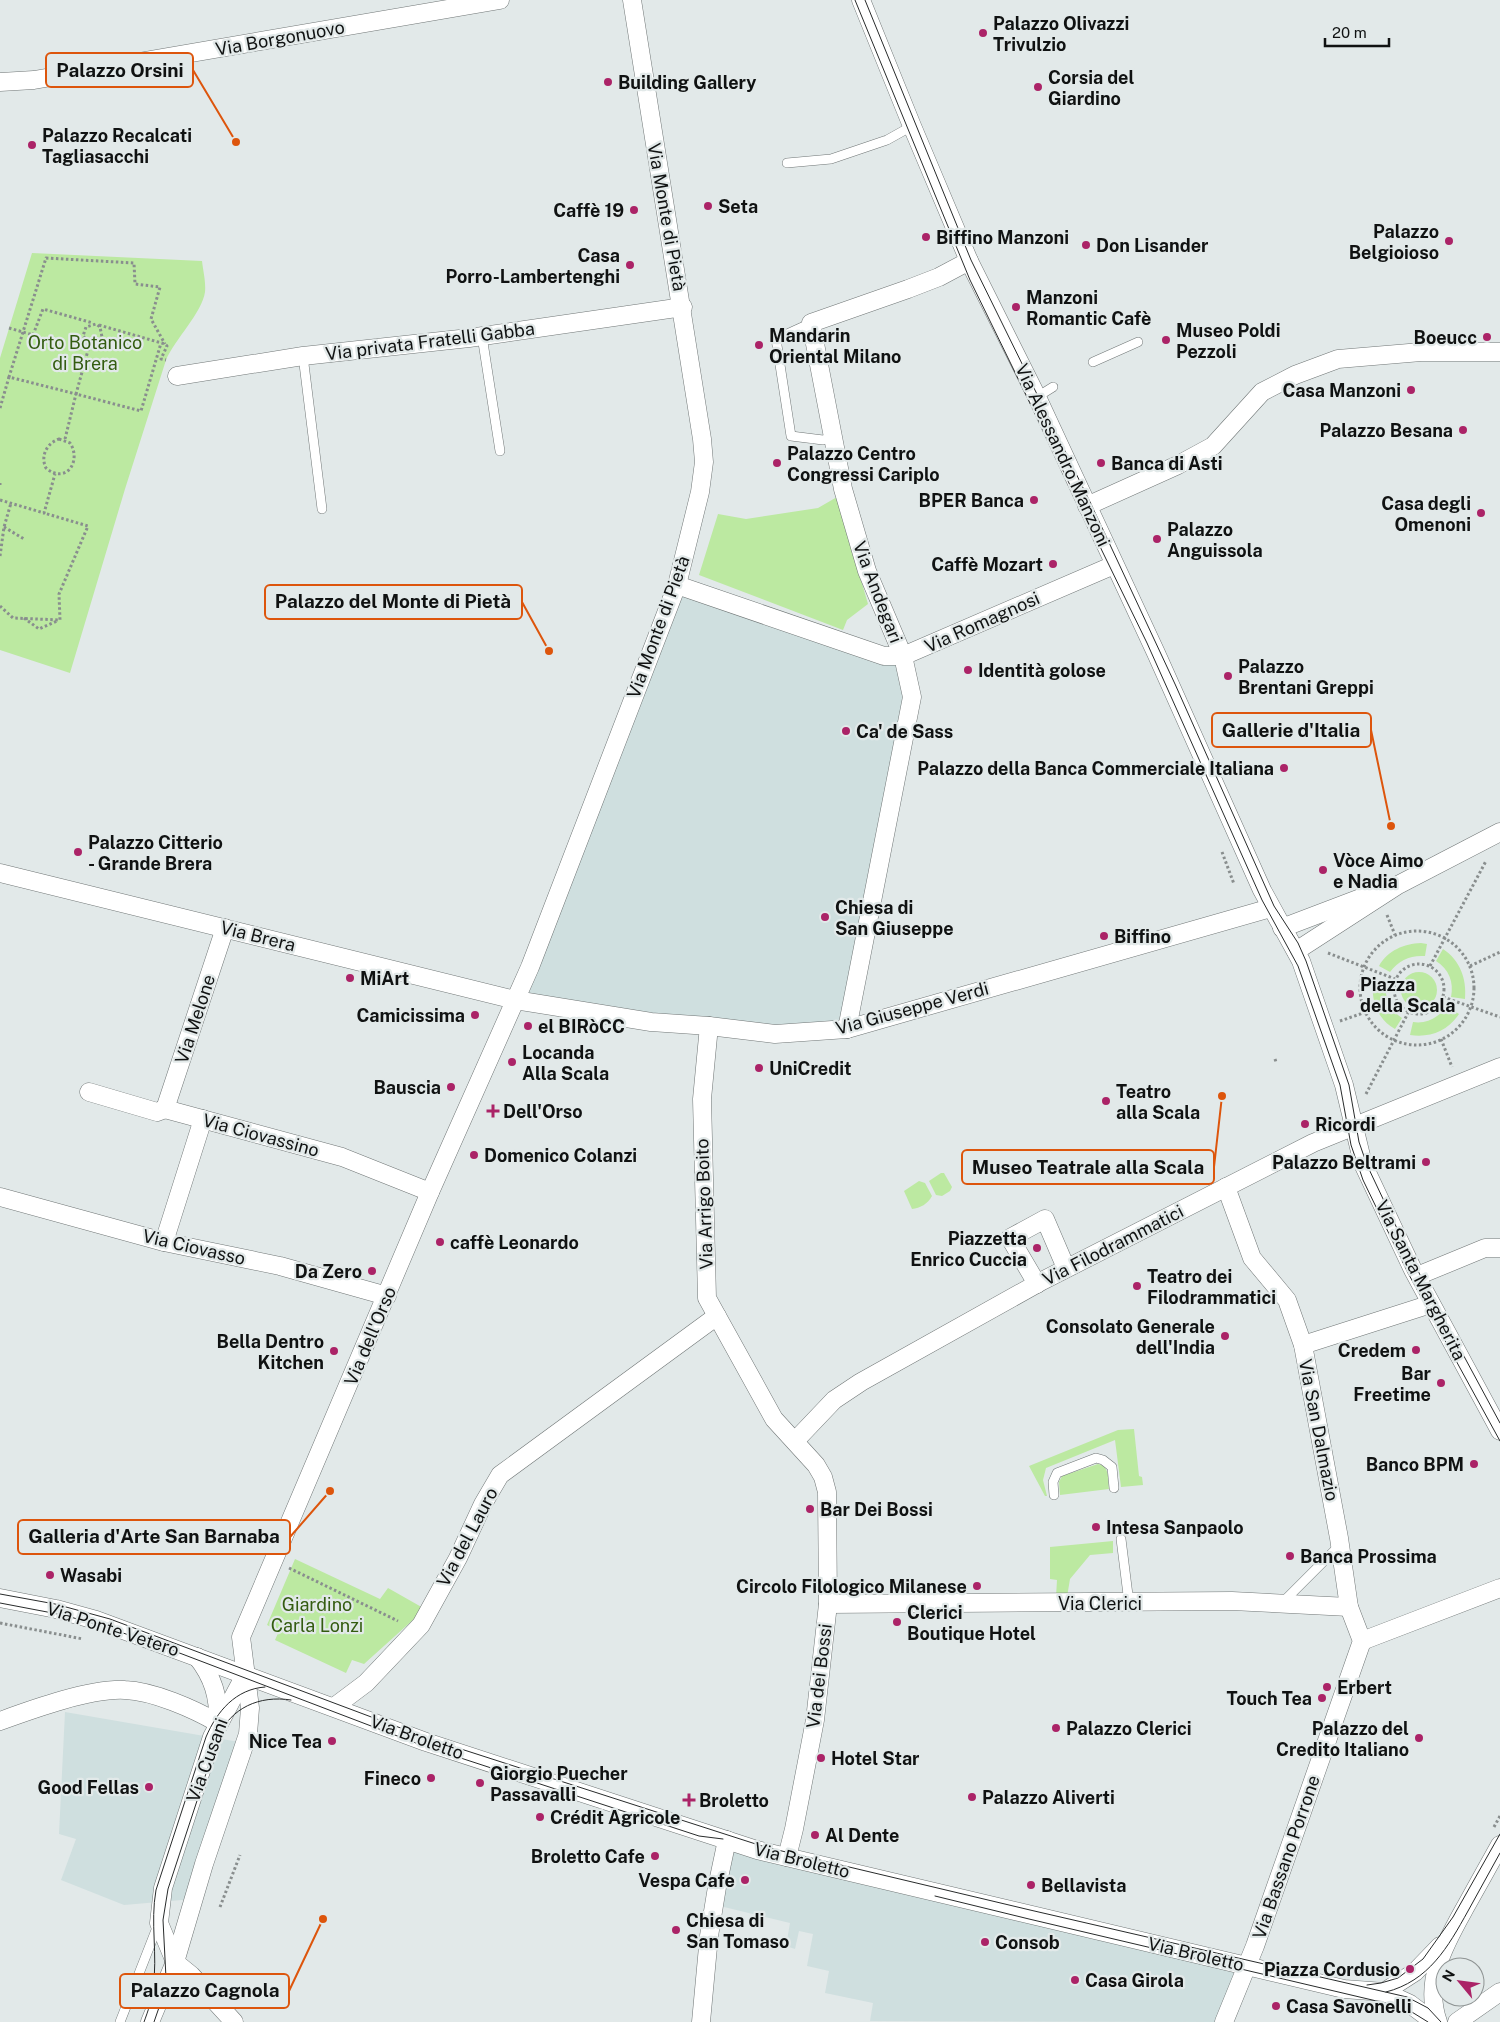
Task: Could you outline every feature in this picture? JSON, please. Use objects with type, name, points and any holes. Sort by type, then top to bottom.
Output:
[{"type":"street","name":"Via Borgonuovo","points":[[0,82],[34,80],[500,0]]},
{"type":"street","name":"Via Monte di Pietà","points":[[515,1000],[677,585],[695,514],[704,462],[682,307],[632,0]]},
{"type":"street","name":"Via Alessandro Manzoni","points":[[861,0],[969,261],[1038,397],[1086,506],[1271,908]]},
{"type":"street","points":[[811,323],[939,277],[969,261]]},
{"type":"street","name":"Via privata Fratelli Gabba","points":[[177,376],[303,356],[482,336],[682,307]]},
{"type":"street","name":"Via Andegari","points":[[811,323],[843,489],[867,571],[903,656],[912,697],[847,1029]]},
{"type":"street","points":[[1086,506],[1178,465],[1213,446],[1262,392],[1295,375],[1338,359],[1421,352],[1500,352]]},
{"type":"street","name":"Via Romagnosi","points":[[677,585],[884,656],[903,656],[1114,565]]},
{"type":"street","points":[[1296,951],[1398,885],[1493,836]]},
{"type":"street","name":"Via Brera","points":[[1,876],[225,928],[515,1000]]},
{"type":"street","points":[[1282,928],[1398,885]]},
{"type":"street","points":[[1271,908],[1296,951],[1307,976],[1336,1058],[1348,1099],[1353,1126],[1500,1067]]},
{"type":"street","name":"Via Giuseppe Verdi","points":[[515,1000],[651,1022],[709,1026],[774,1034],[847,1029],[1271,908]]},
{"type":"street","name":"Via Melone","points":[[165,1110],[225,928]]},
{"type":"street","name":"Via dell'Orso","points":[[245,1676],[241,1637],[430,1192],[515,1000]]},
{"type":"street","name":"Via Arrigo Boito","points":[[709,1026],[702,1099],[708,1298],[774,1419],[816,1465],[823,1477],[827,1492]]},
{"type":"street","name":"Via Ciovassino","points":[[89,1092],[157,1112],[165,1110],[203,1119],[342,1157],[430,1192]]},
{"type":"street","points":[[164,1242],[203,1119]]},
{"type":"street","name":"Via Filodrammatici","points":[[794,1441],[834,1400],[877,1372],[1066,1268],[1226,1186],[1321,1139],[1353,1126]]},
{"type":"street","name":"Via Santa Margherita","points":[[1353,1126],[1363,1164],[1431,1304],[1500,1431]]},
{"type":"street","name":"Via San Dalmazio","points":[[1226,1186],[1252,1258],[1287,1300],[1303,1345],[1340,1545],[1349,1607]]},
{"type":"street","name":"Via Ciovasso","points":[[0,1197],[164,1242],[280,1266],[387,1296]]},
{"type":"street","points":[[1037,1284],[1010,1238],[1045,1220],[1066,1268]]},
{"type":"street","points":[[1417,1276],[1485,1248],[1500,1248]]},
{"type":"street","points":[[1303,1345],[1431,1304]]},
{"type":"street","name":"Via del Lauro","points":[[334,1708],[366,1682],[421,1625],[458,1558],[483,1504],[500,1475],[717,1316]]},
{"type":"street","name":"Via dei Bossi","points":[[787,1857],[815,1720],[828,1604],[827,1492]]},
{"type":"street","points":[[1349,1607],[1362,1641],[1500,1588]]},
{"type":"street","name":"Via Ponte Vetero","points":[[0,1598],[56,1608],[96,1620],[245,1676]]},
{"type":"street","name":"Via Clerici","points":[[828,1604],[1232,1601],[1349,1607]]},
{"type":"street","name":"Via Bassano Porrone","points":[[1224,2022],[1248,1966],[1362,1641]]},
{"type":"street","name":"Via Ponte Vetero","points":[[197,1657],[215,1687],[219,1706],[218,1723]]},
{"type":"street","name":"Via Broletto","points":[[245,1676],[426,1742],[727,1840],[787,1857],[1344,1989],[1379,1992]]},
{"type":"street","name":"Via Cusani","points":[[174,1962],[159,1922],[163,1888],[218,1723],[245,1676]]},
{"type":"street","name":"Via Cusani","points":[[150,2022],[174,1962],[204,1864],[248,1734],[250,1708],[245,1676]]},
{"type":"street","points":[[0,1721],[93,1692],[119,1690],[142,1693],[190,1708],[218,1723]]},
{"type":"street","points":[[701,2022],[709,1936],[727,1840]]},
{"type":"street","points":[[1436,2022],[1432,1998],[1436,1970],[1444,1947],[1500,1845]]},
{"type":"street","points":[[1379,1992],[1424,1964],[1444,1941],[1459,1919]]},
{"type":"street","points":[[174,1962],[191,1975],[234,2022]]},
{"type":"street","points":[[1379,1992],[1410,2004],[1436,2022]]},
{"type":"street","points":[[1457,2022],[1500,1992]]},
{"type":"lane","points":[[787,163],[832,159],[887,140],[912,126]]},
{"type":"lane","points":[[811,323],[776,339],[791,436],[823,440],[833,437]]},
{"type":"lane","points":[[482,336],[500,451]]},
{"type":"lane","points":[[1093,362],[1138,342]]},
{"type":"lane","points":[[303,356],[322,509]]},
{"type":"lane","points":[[1038,397],[1053,387]]},
{"type":"lane","points":[[1054,1495],[1053,1482],[1057,1473],[1096,1458],[1104,1460],[1112,1467],[1114,1488]]},
{"type":"lane","points":[[1121,1539],[1129,1603]]},
{"type":"lane","points":[[1282,1603],[1340,1545]]},
{"type":"lane","points":[[120,2022],[159,1922]]},
{"type":"path","points":[[0,408],[46,258],[134,263],[135,284],[160,287],[151,319],[163,344],[167,346],[161,359],[166,360]]},
{"type":"path","points":[[9,328],[33,335],[43,309],[163,344]]},
{"type":"path","points":[[90,343],[95,343],[102,337],[100,327],[96,324]]},
{"type":"path","points":[[90,343],[83,336],[84,331],[86,326],[96,324]]},
{"type":"path","points":[[65,440],[90,343]]},
{"type":"path","points":[[9,377],[141,411],[163,344]]},
{"type":"path","points":[[54,440],[65,440],[70,443],[75,452],[74,464],[66,472],[55,474],[46,468],[44,454],[46,448],[54,440]]},
{"type":"path","points":[[44,513],[55,474]]},
{"type":"path","points":[[0,500],[88,526],[59,594],[60,620]]},
{"type":"path","points":[[0,556],[10,503]]},
{"type":"path","points":[[4,527],[24,539]]},
{"type":"path","points":[[0,606],[13,618],[60,620]]},
{"type":"path","points":[[23,618],[39,629],[60,620]]},
{"type":"path","points":[[1430,966],[1486,861]]},
{"type":"path","points":[[1386,913],[1396,935]]},
{"type":"path","points":[[1412,931],[1429,932],[1445,938],[1460,950],[1470,966],[1474,986],[1471,1007],[1459,1026],[1442,1039],[1422,1044],[1394,1040],[1377,1028],[1366,1012],[1360,985],[1364,967],[1376,948],[1396,935],[1412,931]]},
{"type":"path","points":[[1322,951],[1395,979]]},
{"type":"path","points":[[1470,966],[1500,952]]},
{"type":"path","points":[[1422,964],[1430,966],[1441,976],[1444,990],[1443,997],[1435,1009],[1429,1013],[1415,1015],[1408,1013],[1396,1002],[1393,986],[1395,979],[1406,967],[1422,964]]},
{"type":"path","points":[[1443,997],[1500,1017]]},
{"type":"path","points":[[1339,1021],[1366,1012]]},
{"type":"path","points":[[1365,1096],[1408,1013]]},
{"type":"path","points":[[284,1566],[398,1621]]},
{"type":"path","points":[[0,1623],[86,1639]]},
{"type":"path","points":[[220,1907],[240,1855]]},
{"type":"shaded area","points":[[678,586],[902,658],[909,687],[843,1028],[774,1032],[516,1000]]},
{"type":"shaded area","points":[[65,1712],[245,1743],[193,1899],[124,1905],[61,1880],[76,1839],[59,1834]]},
{"type":"shaded area","points":[[727,1845],[1247,1966],[1224,2022],[870,2021],[873,2003],[825,1993],[829,1971],[807,1966],[813,1934],[799,1931],[795,1949],[786,1946],[790,1923],[724,1907],[715,1902]]},
{"type":"green space","name":"Orto Botanico di Brera","points":[[32,253],[202,261],[205,280],[205,292],[199,309],[175,343],[166,360],[70,673],[0,650],[0,358]]},
{"type":"green space","points":[[837,497],[868,604],[847,620],[843,630],[699,575],[718,514],[746,519],[818,508]]},
{"type":"green space","points":[[1421,943],[1427,944],[1425,956],[1414,956],[1405,959],[1390,972],[1379,966],[1387,956],[1397,949]]},
{"type":"green space","points":[[1443,949],[1458,964],[1465,984],[1465,999],[1451,997],[1452,986],[1450,976],[1436,961]]},
{"type":"green space","points":[[1419,972],[1426,973],[1432,977],[1436,983],[1436,997],[1432,1003],[1426,1007],[1419,1008],[1412,1007],[1406,1003],[1402,997],[1401,990],[1402,983],[1406,977],[1412,973]]},
{"type":"green space","points":[[1373,981],[1386,983],[1386,994],[1389,1003],[1402,1018],[1395,1029],[1384,1020],[1376,1008],[1373,995]]},
{"type":"green space","points":[[1447,1007],[1459,1014],[1450,1025],[1431,1034],[1410,1035],[1413,1022],[1423,1022],[1432,1019]]},
{"type":"green space","points":[[944,1173],[952,1187],[950,1191],[942,1196],[936,1195],[929,1181]]},
{"type":"green space","points":[[919,1181],[925,1183],[932,1196],[924,1205],[912,1209],[904,1191]]},
{"type":"green space","points":[[1134,1429],[1139,1476],[1142,1477],[1143,1485],[1121,1487],[1115,1440],[1046,1468],[1043,1480],[1047,1496],[1045,1496],[1029,1466],[1118,1430]]},
{"type":"green space","points":[[1098,1464],[1105,1467],[1109,1489],[1060,1495],[1059,1482],[1062,1476]]},
{"type":"green space","points":[[1113,1541],[1113,1553],[1090,1555],[1070,1579],[1067,1597],[1056,1597],[1057,1580],[1050,1579],[1050,1547]]},
{"type":"green space","name":"Giardino Carla Lonzi","points":[[295,1559],[380,1599],[388,1588],[425,1609],[364,1664],[352,1660],[346,1673],[275,1640],[279,1631],[267,1625]]},
{"type":"tram line","points":[[855,0],[970,280],[1147,643],[1262,900],[1298,966],[1340,1085],[1351,1145],[1363,1180],[1408,1273],[1500,1441]]},
{"type":"tram line","points":[[865,0],[971,260],[1091,504],[1175,684],[1274,906],[1298,943],[1306,961],[1349,1085],[1359,1142],[1367,1165],[1411,1258],[1500,1423]]},
{"type":"tram line","points":[[0,1594],[55,1604],[110,1619],[430,1739],[765,1847],[1407,1997],[1428,2008],[1441,2022]]},
{"type":"tram line","points":[[0,1603],[63,1615],[103,1626],[169,1649],[421,1745],[699,1836],[723,1839]]},
{"type":"tram line","points":[[144,2022],[152,1997],[154,1976],[154,1902],[156,1890],[206,1737],[216,1718],[236,1697],[245,1692],[265,1687]]},
{"type":"tram line","points":[[154,2022],[163,1996],[166,1978],[163,1920],[168,1889],[218,1737],[230,1718],[247,1706],[268,1700],[291,1700]]},
{"type":"tram line","points":[[1367,1985],[1398,1978],[1423,1959],[1453,1917],[1500,1834]]},
{"type":"tram line","points":[[1386,1992],[1414,1980],[1436,1961],[1453,1937],[1500,1853]]},
{"type":"tram line","points":[[935,1896],[1385,2003],[1407,2009],[1428,2022]]},
{"type":"place","name":"Palazzo Olivazzi Trivulzio","points":[[983,33]]},
{"type":"place","name":"Building Gallery","points":[[608,82]]},
{"type":"place","name":"Corsia del Giardino","points":[[1038,87]]},
{"type":"place","name":"Palazzo Orsini","points":[[236,142]]},
{"type":"place","name":"Palazzo Recalcati Tagliasacchi","points":[[32,145]]},
{"type":"place","name":"Seta","points":[[708,206]]},
{"type":"place","name":"Caffè 19","points":[[634,210]]},
{"type":"place","name":"Biffino Manzoni","points":[[926,237]]},
{"type":"place","name":"Palazzo Belgioioso","points":[[1449,241]]},
{"type":"place","name":"Don Lisander","points":[[1086,245]]},
{"type":"place","name":"Casa Porro-Lambertenghi","points":[[630,265]]},
{"type":"place","name":"Manzoni Romantic Cafè","points":[[1016,307]]},
{"type":"place","name":"Boeucc","points":[[1487,337]]},
{"type":"place","name":"Museo Poldi Pezzoli","points":[[1166,340]]},
{"type":"place","name":"Mandarin Oriental Milano","points":[[759,345]]},
{"type":"place","name":"Casa Manzoni","points":[[1411,390]]},
{"type":"place","name":"Palazzo Besana","points":[[1463,430]]},
{"type":"place","name":"Palazzo Centro Congressi Cariplo","points":[[777,463]]},
{"type":"place","name":"Banca di Asti","points":[[1101,463]]},
{"type":"place","name":"BPER Banca","points":[[1034,500]]},
{"type":"place","name":"Casa degli Omenoni","points":[[1481,513]]},
{"type":"place","name":"Palazzo Anguissola","points":[[1157,539]]},
{"type":"place","name":"Caffè Mozart","points":[[1053,564]]},
{"type":"place","name":"Palazzo del Monte di Pietà","points":[[549,651]]},
{"type":"place","name":"Identità golose","points":[[968,670]]},
{"type":"place","name":"Palazzo Brentani Greppi","points":[[1228,676]]},
{"type":"place","name":"Ca' de Sass","points":[[846,731]]},
{"type":"place","name":"Palazzo della Banca Commerciale Italiana","points":[[1284,768]]},
{"type":"place","name":"Gallerie d'Italia","points":[[1391,826]]},
{"type":"place","name":"Palazzo Citterio - Grande Brera","points":[[78,852]]},
{"type":"place","name":"Vòce Aimo e Nadia","points":[[1323,870]]},
{"type":"place","name":"Chiesa di San Giuseppe","points":[[825,917]]},
{"type":"place","name":"Biffino","points":[[1104,936]]},
{"type":"place","name":"MiArt","points":[[350,978]]},
{"type":"place","name":"Piazza della Scala","points":[[1350,994]]},
{"type":"place","name":"Camicissima","points":[[475,1015]]},
{"type":"place","name":"el BIRòCC","points":[[528,1026]]},
{"type":"place","name":"Locanda Alla Scala","points":[[512,1062]]},
{"type":"place","name":"UniCredit","points":[[759,1068]]},
{"type":"place","name":"Bauscia","points":[[451,1087]]},
{"type":"place","name":"Museo Teatrale alla Scala","points":[[1222,1096]]},
{"type":"place","name":"Teatro alla Scala","points":[[1106,1101]]},
{"type":"place","name":"Dell'Orso","points":[[493,1111]]},
{"type":"place","name":"Ricordi","points":[[1305,1124]]},
{"type":"place","name":"Domenico Colanzi","points":[[474,1155]]},
{"type":"place","name":"Palazzo Beltrami","points":[[1426,1162]]},
{"type":"place","name":"caffè Leonardo","points":[[440,1242]]},
{"type":"place","name":"Piazzetta Enrico Cuccia","points":[[1037,1248]]},
{"type":"place","name":"Da Zero","points":[[372,1271]]},
{"type":"place","name":"Teatro dei Filodrammatici","points":[[1137,1286]]},
{"type":"place","name":"Consolato Generale dell'India","points":[[1225,1336]]},
{"type":"place","name":"Credem","points":[[1416,1350]]},
{"type":"place","name":"Bella Dentro Kitchen","points":[[334,1351]]},
{"type":"place","name":"Bar Freetime","points":[[1441,1383]]},
{"type":"place","name":"Banco BPM","points":[[1474,1464]]},
{"type":"place","name":"Galleria d'Arte San Barnaba","points":[[330,1491]]},
{"type":"place","name":"Bar Dei Bossi","points":[[810,1509]]},
{"type":"place","name":"Intesa Sanpaolo","points":[[1096,1527]]},
{"type":"place","name":"Banca Prossima","points":[[1290,1556]]},
{"type":"place","name":"Wasabi","points":[[50,1575]]},
{"type":"place","name":"Circolo Filologico Milanese","points":[[977,1586]]},
{"type":"place","name":"Clerici Boutique Hotel","points":[[897,1622]]},
{"type":"place","name":"Erbert","points":[[1327,1687]]},
{"type":"place","name":"Touch Tea","points":[[1322,1698]]},
{"type":"place","name":"Palazzo Clerici","points":[[1056,1728]]},
{"type":"place","name":"Palazzo del Credito Italiano","points":[[1419,1738]]},
{"type":"place","name":"Nice Tea","points":[[332,1741]]},
{"type":"place","name":"Hotel Star","points":[[821,1758]]},
{"type":"place","name":"Fineco","points":[[431,1778]]},
{"type":"place","name":"Giorgio Puecher Passavalli","points":[[480,1783]]},
{"type":"place","name":"Good Fellas","points":[[149,1787]]},
{"type":"place","name":"Palazzo Aliverti","points":[[972,1797]]},
{"type":"place","name":"Broletto","points":[[689,1800]]},
{"type":"place","name":"Crédit Agricole","points":[[540,1817]]},
{"type":"place","name":"Al Dente","points":[[815,1835]]},
{"type":"place","name":"Broletto Cafe","points":[[655,1856]]},
{"type":"place","name":"Vespa Cafe","points":[[745,1880]]},
{"type":"place","name":"Bellavista","points":[[1031,1885]]},
{"type":"place","name":"Palazzo Cagnola","points":[[323,1919]]},
{"type":"place","name":"Chiesa di San Tomaso","points":[[676,1930]]},
{"type":"place","name":"Consob","points":[[985,1942]]},
{"type":"place","name":"Piazza Cordusio","points":[[1410,1969]]},
{"type":"place","name":"Casa Girola","points":[[1075,1980]]},
{"type":"place","name":"Casa Savonelli","points":[[1276,2006]]}]
